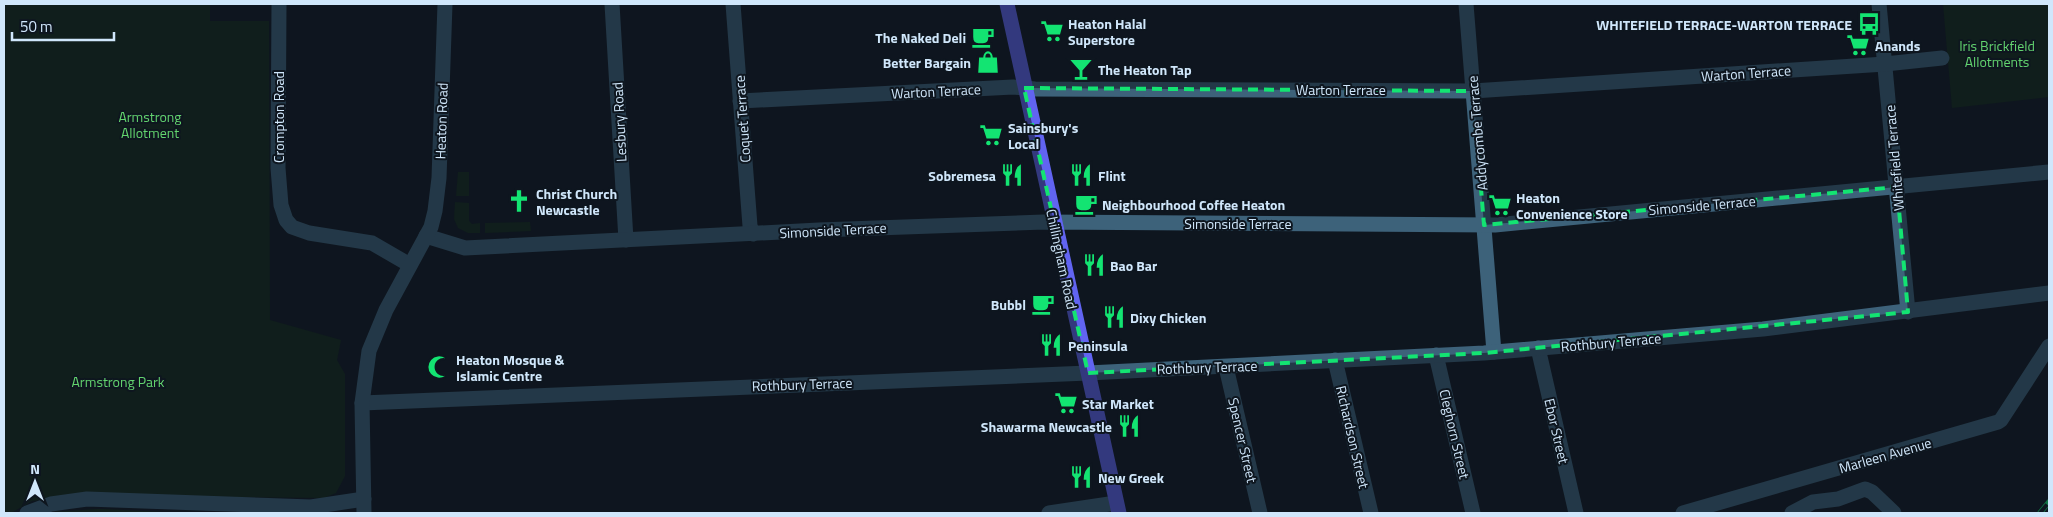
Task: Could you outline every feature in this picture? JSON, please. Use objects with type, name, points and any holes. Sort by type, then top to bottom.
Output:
[{"type":"main road","name":"Chillingham Road","points":[[1007,4],[1118,508]]},
{"type":"street","name":"Crompton Road","points":[[279,4],[278,168],[282,213],[292,227],[309,232],[366,241],[410,264]]},
{"type":"street","name":"Heaton Road","points":[[364,506],[362,403],[366,363],[373,339],[433,219],[439,178],[445,4]]},
{"type":"street","name":"Lesbury Road","points":[[612,4],[626,240]]},
{"type":"street","name":"Coquet Terrace","points":[[733,4],[752,234]]},
{"type":"street","name":"Addycombe Terrace","points":[[1466,4],[1494,352]]},
{"type":"street","name":"Whitefield Terrace","points":[[1879,4],[1908,312]]},
{"type":"street","name":"Warton Terrace","points":[[740,101],[1024,88],[1473,90],[1885,64],[1942,58]]},
{"type":"street","name":"Simonside Terrace","points":[[426,236],[465,248],[752,234],[1055,223],[1484,224],[2049,172]]},
{"type":"street","name":"Rothbury Terrace","points":[[362,403],[1088,373],[1494,352],[1725,332],[1908,312],[2049,292]]},
{"type":"street","name":"Marleen Avenue","points":[[1683,513],[1998,422],[2002,420],[2049,346]]},
{"type":"street","name":"Ebor Street","points":[[1538,348],[1576,513]]},
{"type":"street","name":"Cleghorn Street","points":[[1436,355],[1473,513]]},
{"type":"street","name":"Richardson Street","points":[[1335,360],[1371,513]]},
{"type":"street","name":"Spencer Street","points":[[1226,366],[1260,513]]},
{"type":"street","points":[[1792,513],[1813,502],[1838,500],[1866,489],[1872,492],[1894,513]]},
{"type":"street","points":[[26,513],[51,504],[86,500],[311,507],[364,506]]},
{"type":"street","points":[[1049,513],[1118,508]]},
{"type":"highlighted area","points":[[1024,88],[1473,91],[1484,225],[1897,187],[1908,312],[1484,353],[1088,373]]},
{"type":"green space","points":[[4,4],[210,4],[210,21],[269,21],[270,320],[341,340],[337,360],[345,374],[345,476],[336,493],[324,498],[82,495],[32,501],[11,513],[4,513]]},
{"type":"green space","name":"Iris Brickfield Allotments","points":[[1943,4],[2049,4],[2049,97],[1952,108]]},
{"type":"green space","points":[[458,172],[469,172],[469,196],[456,196]]},
{"type":"green space","points":[[455,202],[469,203],[469,221],[472,224],[480,223],[480,233],[468,233],[458,228],[454,219]]},
{"type":"green space","points":[[530,222],[531,231],[485,233],[485,223]]},
{"type":"green space","points":[[104,509],[183,513],[35,513]]},
{"type":"railway","points":[[2040,513],[2049,502]]},
{"type":"place","name":"WHITEFIELD TERRACE-WARTON TERRACE","points":[[1869,24]]},
{"type":"place","name":"Heaton Halal Superstore","points":[[1052,31]]},
{"type":"place","name":"The Naked Deli","points":[[983,37]]},
{"type":"place","name":"Anands","points":[[1858,45]]},
{"type":"place","name":"Better Bargain","points":[[988,62]]},
{"type":"place","name":"The Heaton Tap","points":[[1081,69]]},
{"type":"place","name":"Sainsbury's Local","points":[[991,135]]},
{"type":"place","name":"Sobremesa","points":[[1012,175]]},
{"type":"place","name":"Flint","points":[[1081,175]]},
{"type":"place","name":"Christ Church Newcastle","points":[[519,201]]},
{"type":"place","name":"Neighbourhood Coffee Heaton","points":[[1086,204]]},
{"type":"place","name":"Heaton Convenience Store","points":[[1500,205]]},
{"type":"place","name":"Bao Bar","points":[[1094,265]]},
{"type":"place","name":"Bubbl","points":[[1043,304]]},
{"type":"place","name":"Dixy Chicken","points":[[1114,317]]},
{"type":"place","name":"Peninsula","points":[[1051,345]]},
{"type":"place","name":"Heaton Mosque & Islamic Centre","points":[[439,367]]},
{"type":"place","name":"Star Market","points":[[1066,403]]},
{"type":"place","name":"Shawarma Newcastle","points":[[1129,426]]},
{"type":"place","name":"New Greek","points":[[1081,477]]},
{"type":"park label","name":"Armstrong Allotment","points":[[150,124]]},
{"type":"park label","name":"Armstrong Park","points":[[118,381]]}]
